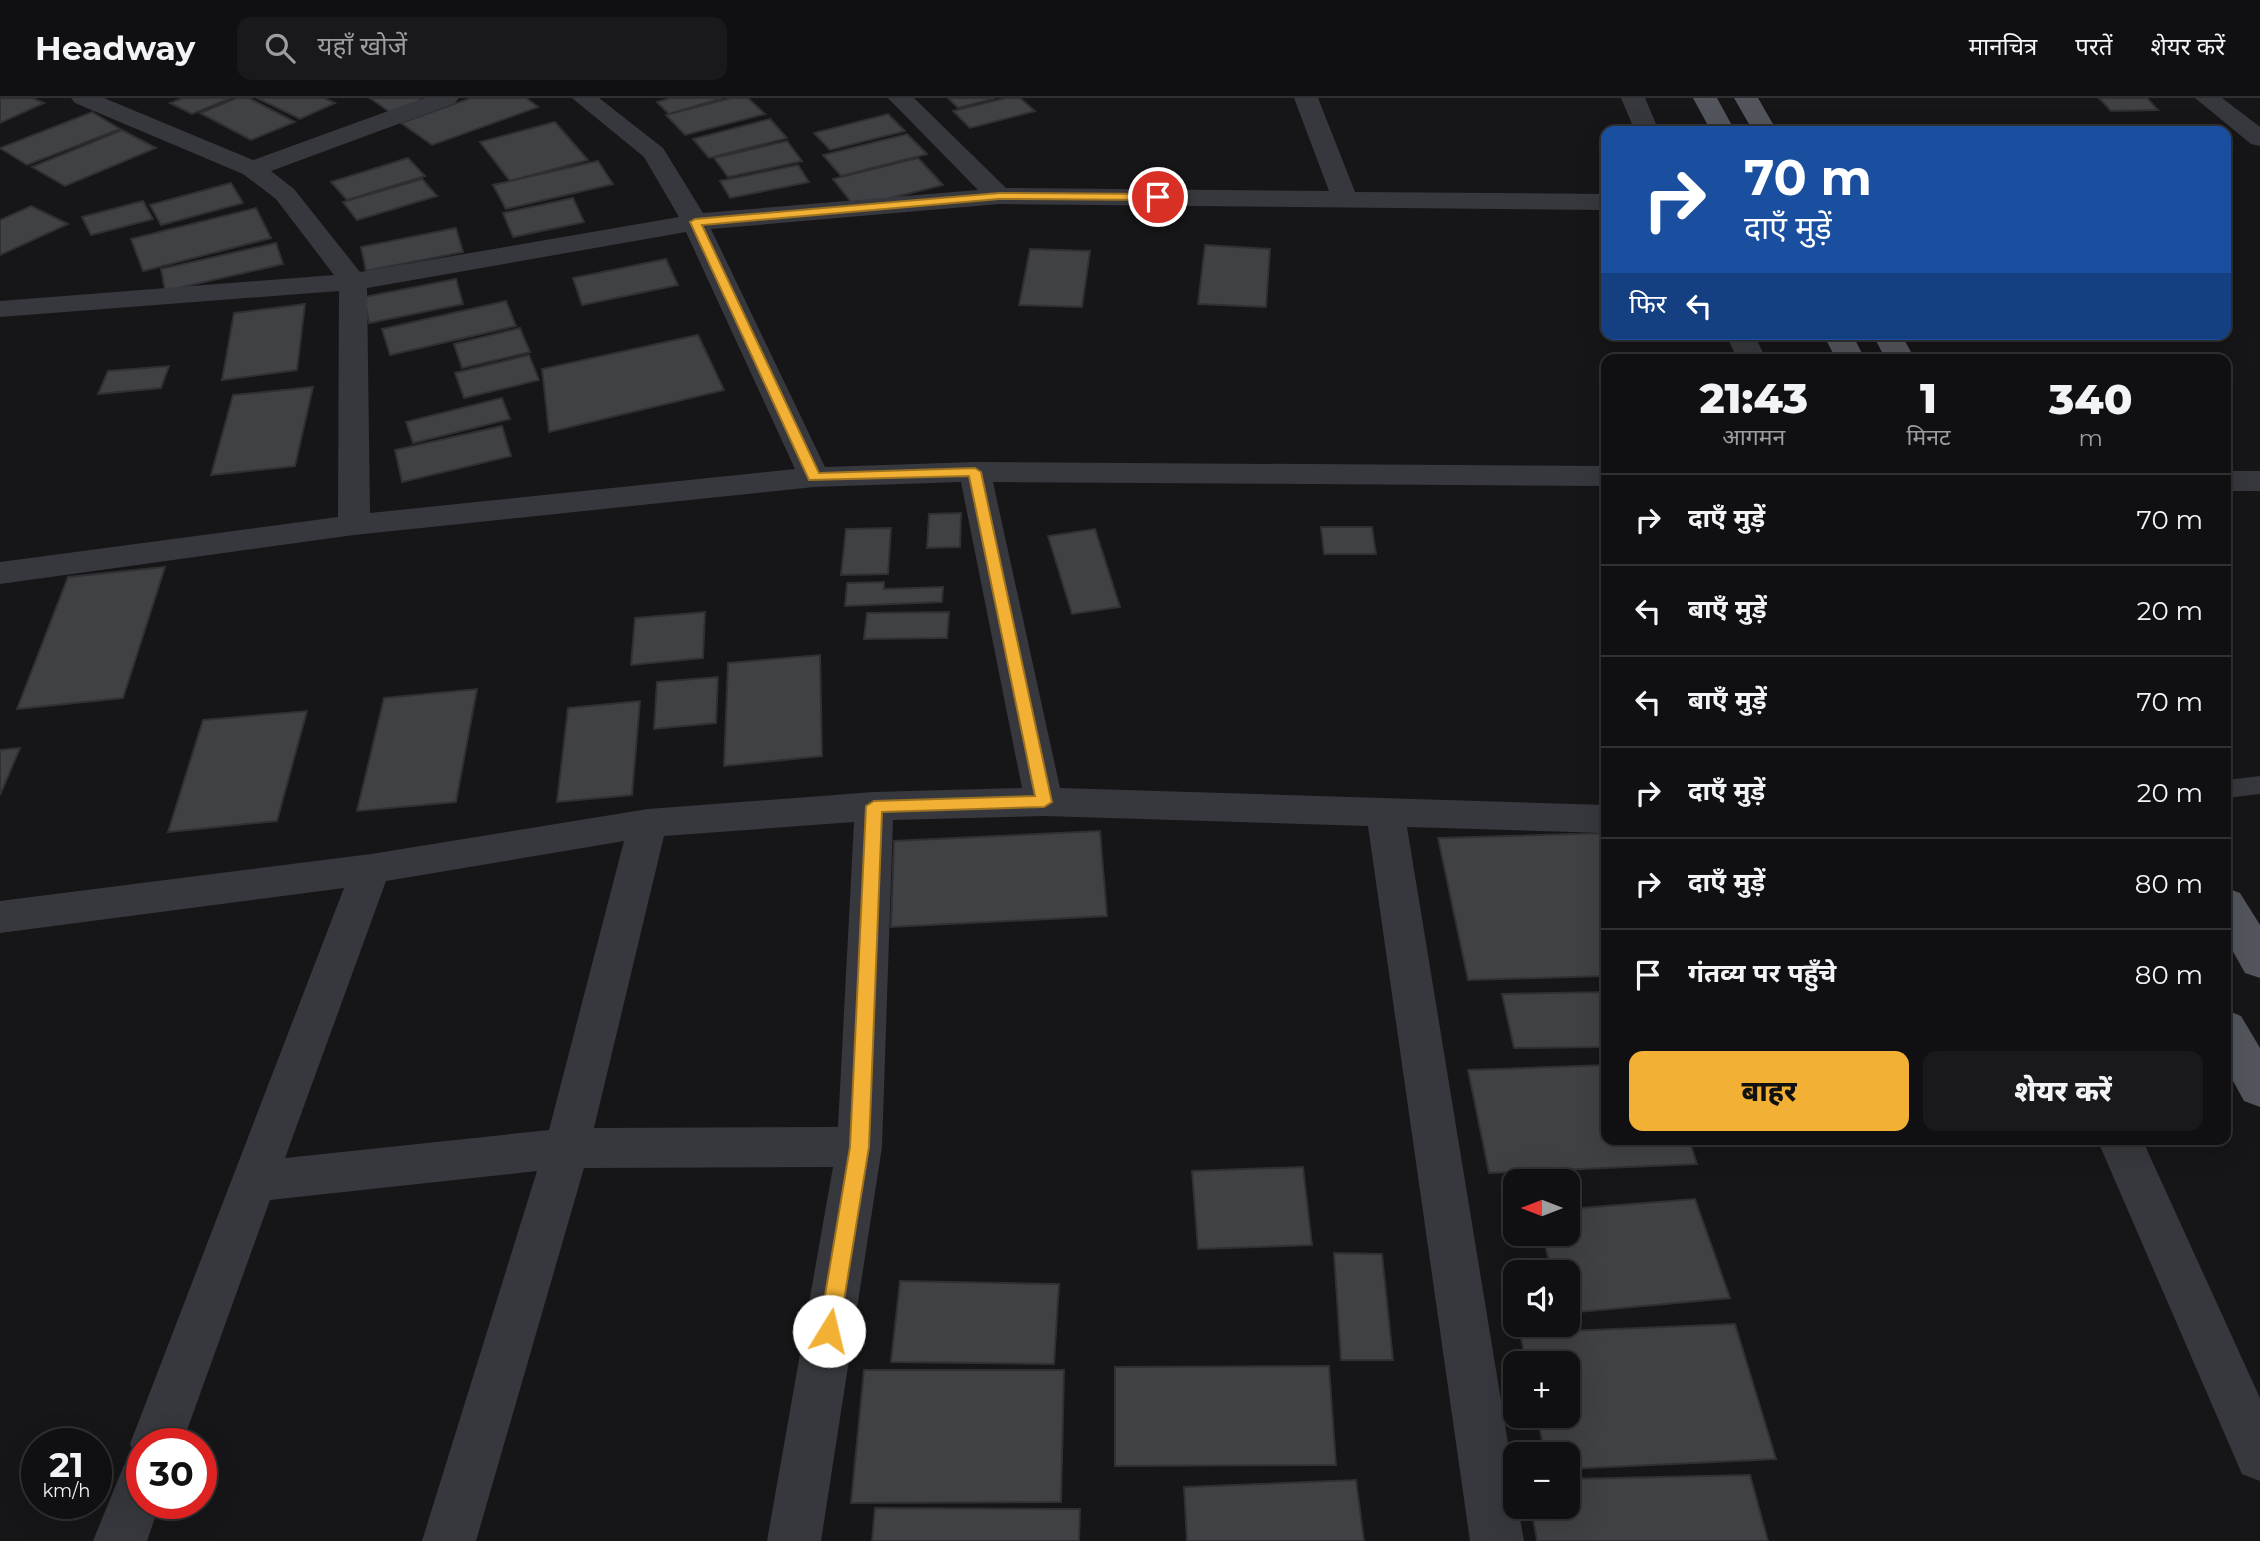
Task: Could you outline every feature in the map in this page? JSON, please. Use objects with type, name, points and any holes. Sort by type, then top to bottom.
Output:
[{"type":"main road","points":[[1705,98],[1720,126]]},
{"type":"main road","points":[[1745,98],[1762,126]]},
{"type":"main road","points":[[2231,912],[2260,961]]},
{"type":"main road","points":[[2231,1037],[2260,1088]]},
{"type":"street","points":[[83,98],[251,169],[285,194],[353,282],[354,525]]},
{"type":"street","points":[[251,169],[447,98]]},
{"type":"street","points":[[584,98],[654,153],[695,222],[814,477]]},
{"type":"street","points":[[900,98],[999,196]]},
{"type":"street","points":[[1306,98],[1344,198]]},
{"type":"street","points":[[1633,98],[1645,126]]},
{"type":"street","points":[[2207,98],[2260,139]]},
{"type":"street","points":[[0,309],[353,282],[695,222],[999,196],[1601,202]]},
{"type":"street","points":[[975,472],[1044,802]]},
{"type":"street","points":[[0,573],[354,525],[814,477],[975,472],[1601,476]]},
{"type":"street","points":[[2231,481],[2260,481]]},
{"type":"street","points":[[0,917],[371,869],[648,823],[874,806],[1044,802],[1601,819]]},
{"type":"street","points":[[794,1541],[859,1147],[874,806]]},
{"type":"street","points":[[1385,812],[1497,1541]]},
{"type":"street","points":[[449,1541],[567,1148],[648,823]]},
{"type":"street","points":[[162,1428],[371,869]]},
{"type":"street","points":[[2122,1145],[2260,1456]]},
{"type":"street","points":[[253,1182],[567,1148],[859,1147]]},
{"type":"street","points":[[120,1541],[128,1519]]},
{"type":"lane","points":[[2231,788],[2260,785]]},
{"type":"building","points":[[0,98],[32,98],[44,103],[0,123]]},
{"type":"building","points":[[183,98],[231,98],[192,114],[170,103]]},
{"type":"building","points":[[237,98],[249,98],[295,122],[251,140],[200,113]]},
{"type":"building","points":[[257,98],[324,98],[335,103],[300,119]]},
{"type":"building","points":[[370,98],[418,98],[423,101],[391,113]]},
{"type":"building","points":[[471,98],[526,98],[538,107],[432,145],[401,123]]},
{"type":"building","points":[[671,98],[723,98],[669,114],[657,102]]},
{"type":"building","points":[[731,98],[748,98],[765,114],[685,135],[666,115]]},
{"type":"building","points":[[948,98],[995,98],[958,108]]},
{"type":"building","points":[[1006,98],[1020,98],[1035,111],[970,128],[953,111]]},
{"type":"building","points":[[2099,98],[2147,98],[2158,110],[2111,111]]},
{"type":"building","points":[[92,112],[120,129],[27,165],[0,148]]},
{"type":"building","points":[[888,114],[905,131],[830,150],[814,133]]},
{"type":"building","points":[[770,119],[787,138],[709,158],[693,139]]},
{"type":"building","points":[[555,122],[588,160],[510,181],[480,142]]},
{"type":"building","points":[[122,130],[156,148],[65,186],[32,167]]},
{"type":"building","points":[[907,134],[927,154],[841,176],[823,155]]},
{"type":"building","points":[[787,141],[802,161],[728,177],[714,158]]},
{"type":"building","points":[[408,158],[425,176],[347,200],[331,182]]},
{"type":"building","points":[[918,158],[943,185],[855,207],[833,179]]},
{"type":"building","points":[[598,161],[613,184],[506,209],[493,185]]},
{"type":"building","points":[[798,165],[809,182],[730,198],[720,181]]},
{"type":"building","points":[[422,179],[437,196],[357,220],[343,202]]},
{"type":"building","points":[[231,183],[243,203],[161,225],[150,205]]},
{"type":"building","points":[[573,198],[584,222],[513,237],[503,213]]},
{"type":"building","points":[[143,201],[153,219],[91,235],[82,217]]},
{"type":"building","points":[[31,206],[68,224],[0,255],[0,220]]},
{"type":"building","points":[[256,208],[271,238],[143,271],[131,239]]},
{"type":"building","points":[[456,228],[463,252],[366,271],[361,247]]},
{"type":"building","points":[[276,243],[283,264],[165,291],[161,269]]},
{"type":"building","points":[[1205,245],[1270,249],[1266,307],[1198,304]]},
{"type":"building","points":[[1030,249],[1090,251],[1082,307],[1019,305]]},
{"type":"building","points":[[666,259],[678,285],[582,305],[573,278]]},
{"type":"building","points":[[456,279],[463,304],[369,323],[364,297]]},
{"type":"building","points":[[506,301],[516,326],[390,355],[382,329]]},
{"type":"building","points":[[305,304],[297,370],[222,380],[234,313]]},
{"type":"building","points":[[520,328],[530,352],[462,368],[454,344]]},
{"type":"building","points":[[698,335],[724,390],[549,432],[542,369]]},
{"type":"building","points":[[529,355],[539,380],[464,398],[455,373]]},
{"type":"building","points":[[169,366],[161,388],[98,394],[108,371]]},
{"type":"building","points":[[313,387],[295,466],[211,475],[233,395]]},
{"type":"building","points":[[502,398],[510,419],[413,443],[406,422]]},
{"type":"building","points":[[502,426],[511,456],[402,482],[395,450]]},
{"type":"building","points":[[961,513],[960,547],[927,548],[929,514]]},
{"type":"building","points":[[1321,527],[1372,527],[1376,554],[1324,554]]},
{"type":"building","points":[[891,528],[888,574],[841,575],[846,529]]},
{"type":"building","points":[[1095,529],[1120,607],[1072,614],[1048,536]]},
{"type":"building","points":[[165,567],[123,698],[17,709],[68,577]]},
{"type":"building","points":[[884,582],[884,589],[943,587],[942,602],[845,606],[847,583]]},
{"type":"building","points":[[705,612],[703,658],[631,665],[635,618]]},
{"type":"building","points":[[949,612],[947,638],[864,639],[867,613]]},
{"type":"building","points":[[820,655],[822,756],[724,766],[728,663]]},
{"type":"building","points":[[718,677],[716,723],[654,729],[657,682]]},
{"type":"building","points":[[477,689],[456,802],[357,811],[384,698]]},
{"type":"building","points":[[640,701],[632,795],[557,802],[568,708]]},
{"type":"building","points":[[307,711],[277,821],[168,832],[203,720]]},
{"type":"building","points":[[20,748],[0,795],[0,750]]},
{"type":"building","points":[[1100,831],[1107,916],[891,927],[894,841]]},
{"type":"building","points":[[1601,833],[1601,976],[1468,980],[1438,838]]},
{"type":"building","points":[[1601,992],[1601,1047],[1514,1048],[1502,994]]},
{"type":"building","points":[[1601,1065],[1601,1145],[1691,1145],[1697,1164],[1503,1169],[1503,1172],[1489,1173],[1468,1070]]},
{"type":"building","points":[[1303,1167],[1312,1245],[1198,1249],[1192,1171]]},
{"type":"building","points":[[1695,1199],[1730,1298],[1580,1312],[1580,1260],[1549,1260],[1545,1246],[1580,1246],[1580,1208]]},
{"type":"building","points":[[1334,1253],[1382,1254],[1393,1360],[1341,1360]]},
{"type":"building","points":[[900,1281],[1059,1284],[1054,1364],[891,1362]]},
{"type":"building","points":[[1735,1324],[1776,1459],[1580,1468],[1580,1442],[1542,1442],[1540,1428],[1580,1428],[1580,1351],[1524,1351],[1521,1337],[1580,1337],[1580,1330]]},
{"type":"building","points":[[1329,1366],[1336,1465],[1115,1466],[1115,1367]]},
{"type":"building","points":[[864,1370],[1064,1370],[1061,1502],[851,1503]]},
{"type":"building","points":[[1750,1475],[1768,1541],[1537,1541],[1533,1519],[1580,1519],[1580,1479]]},
{"type":"building","points":[[1356,1480],[1364,1541],[1187,1541],[1184,1487]]},
{"type":"building","points":[[875,1508],[1080,1509],[1079,1541],[872,1541]]},
{"type":"route","points":[[829,1331],[859,1147],[874,806],[1044,802],[975,472],[814,477],[695,222],[999,196],[1158,197]]}]
